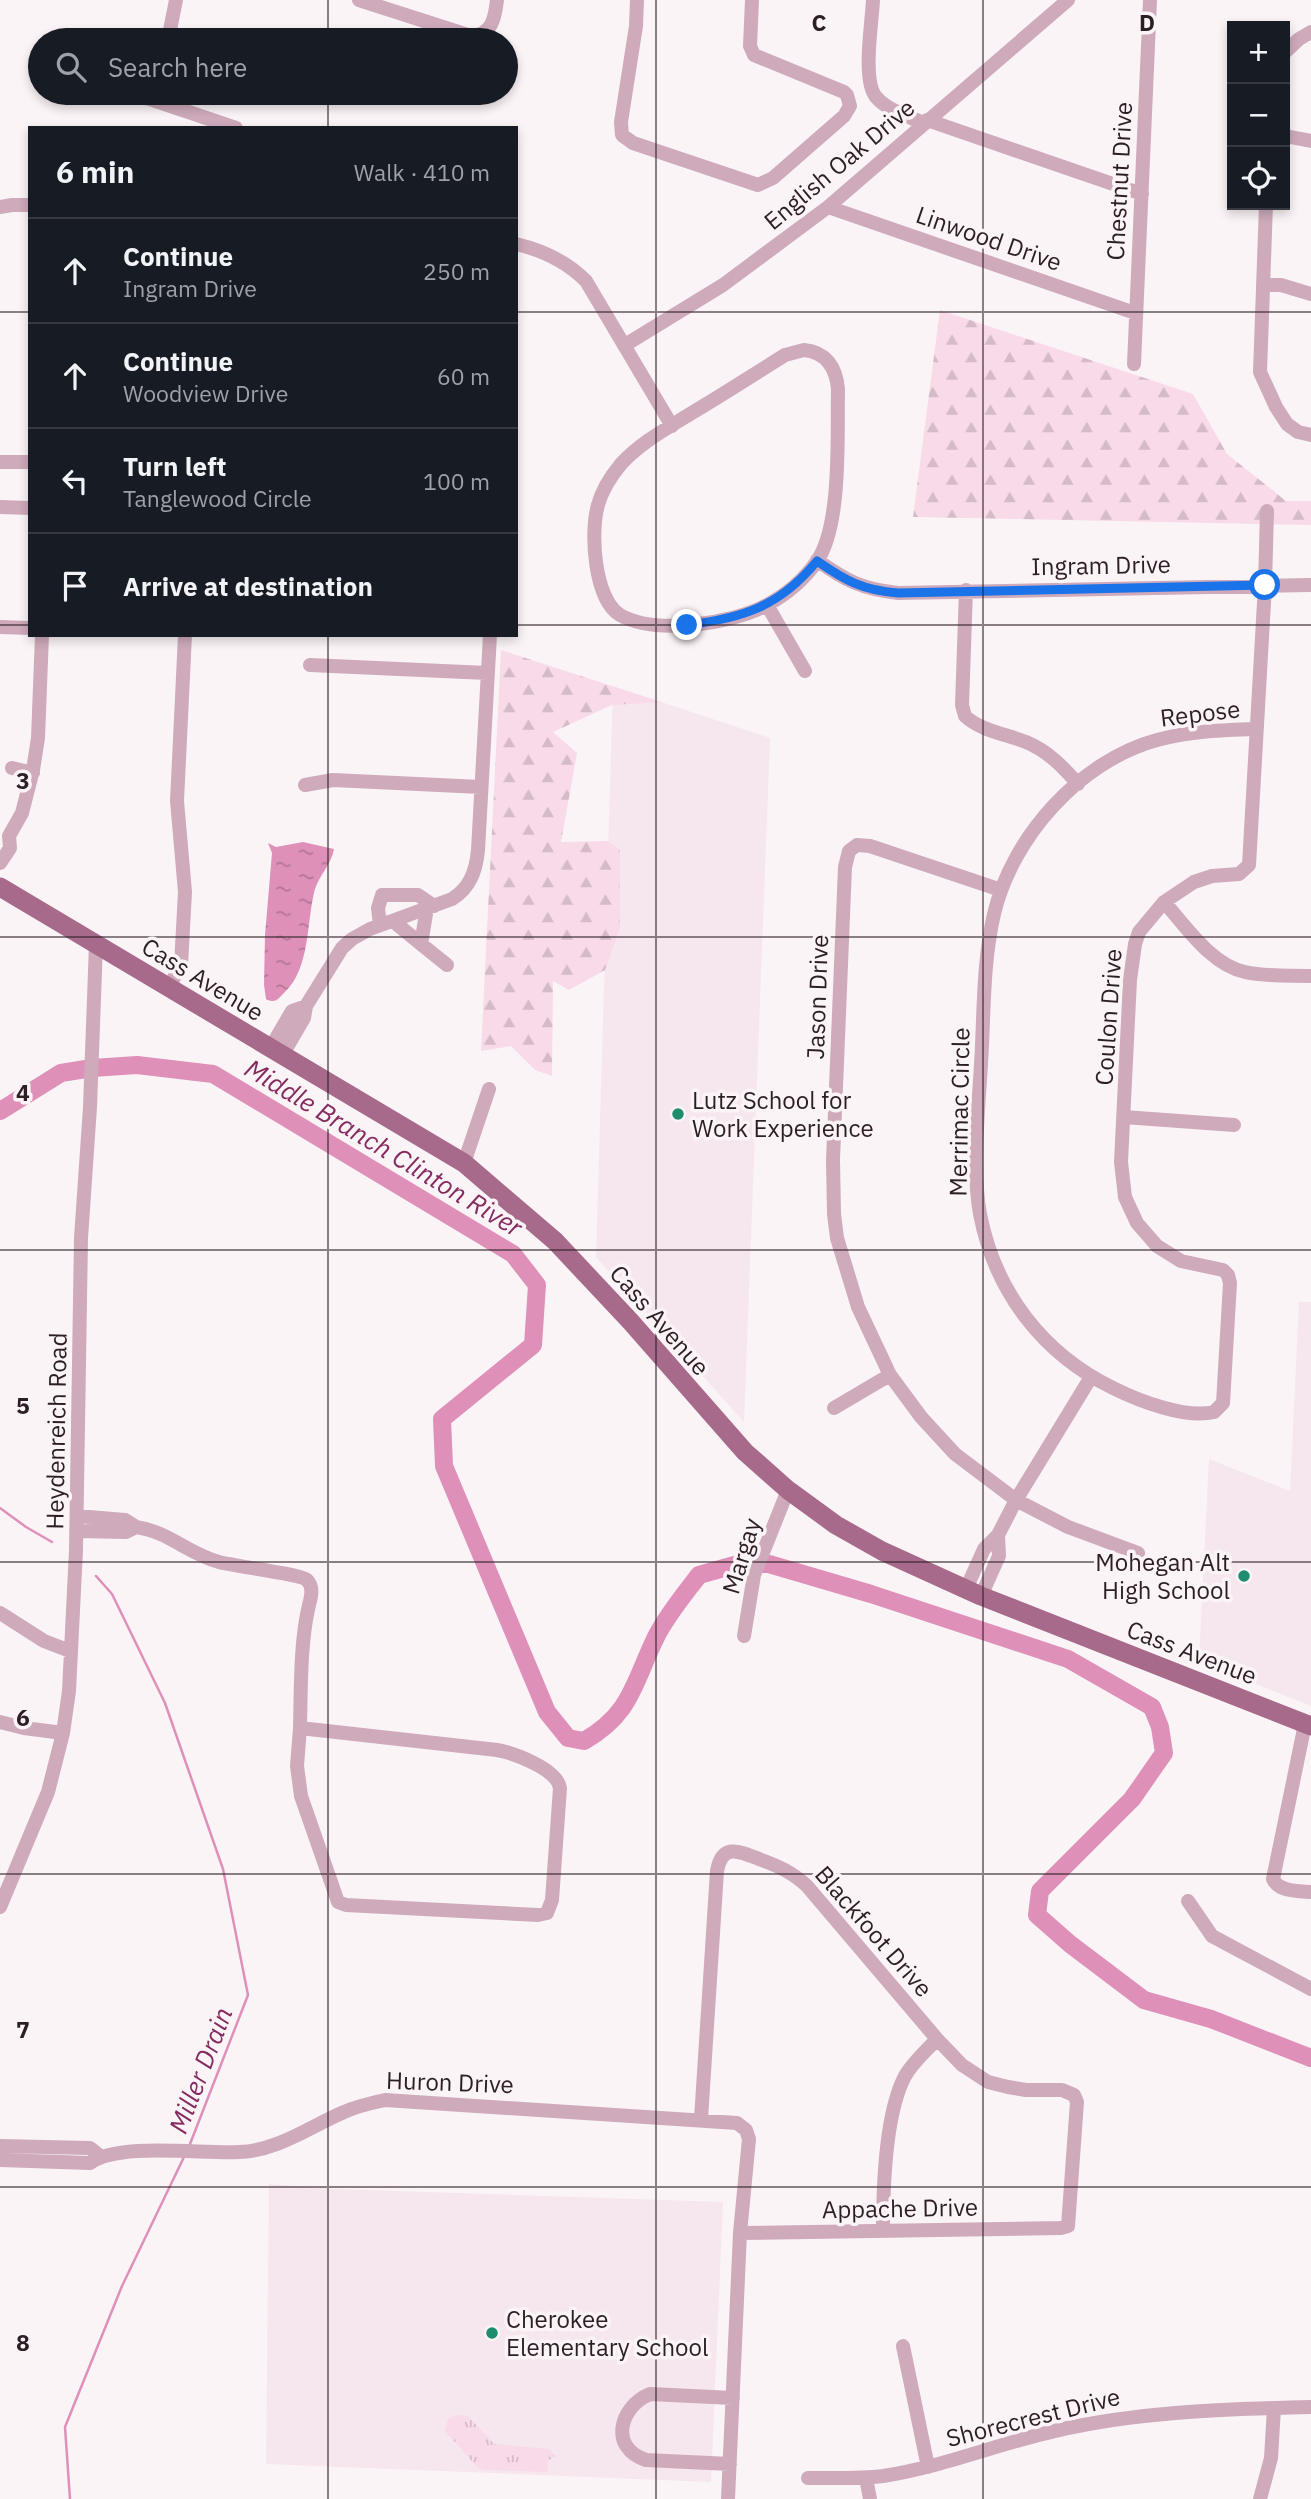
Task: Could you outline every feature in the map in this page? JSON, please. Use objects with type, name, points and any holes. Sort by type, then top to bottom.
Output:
[{"type":"main road","name":"Cass Avenue","points":[[0,887],[464,1163],[555,1241],[631,1322],[724,1430],[788,1490],[857,1537],[974,1593],[1308,1725]]},
{"type":"street","points":[[170,28],[176,0]]},
{"type":"street","points":[[359,0],[443,28]]},
{"type":"street","points":[[488,28],[494,19],[497,0]]},
{"type":"street","points":[[637,0],[636,26],[621,122],[622,135],[633,143],[758,185],[773,178],[844,116],[850,106],[847,95],[838,89],[754,55],[750,46],[752,0]]},
{"type":"street","points":[[873,0],[869,78],[873,91],[882,103],[925,122],[1142,194]]},
{"type":"street","name":"English Oak Drive","points":[[625,345],[723,285],[828,207],[1068,0]]},
{"type":"street","name":"Chestnut Drive","points":[[1134,365],[1150,0]]},
{"type":"street","points":[[1290,47],[1311,32]]},
{"type":"street","points":[[180,105],[231,126]]},
{"type":"street","points":[[1290,136],[1311,141]]},
{"type":"street","points":[[0,207],[28,205]]},
{"type":"street","name":"Linwood Drive","points":[[828,207],[1135,313]]},
{"type":"street","points":[[1266,210],[1260,372],[1276,407],[1292,429],[1311,435]]},
{"type":"street","points":[[518,245],[544,253],[580,274],[596,296],[672,426]]},
{"type":"street","points":[[1263,285],[1281,285],[1311,294]]},
{"type":"street","points":[[804,350],[812,351],[824,356],[835,371],[838,389],[834,503],[825,543],[817,561],[794,586],[767,605],[713,621],[668,627],[650,625],[621,615],[608,602],[598,568],[594,538],[595,516],[601,495],[612,476],[629,456],[672,426],[785,355],[804,350]]},
{"type":"street","points":[[0,462],[28,463]]},
{"type":"street","points":[[0,507],[28,508]]},
{"type":"street","name":"Coulon Drive","points":[[1220,1408],[1225,1383],[1231,1288],[1228,1275],[1221,1269],[1195,1266],[1173,1257],[1157,1246],[1137,1223],[1125,1197],[1122,1182],[1132,957],[1139,932],[1164,902],[1194,881],[1212,876],[1239,874],[1249,865],[1267,511]]},
{"type":"street","name":"Ingram Drive","points":[[817,561],[857,586],[893,593],[1311,585]]},
{"type":"street","points":[[966,590],[962,705],[965,716],[981,727],[1039,748],[1078,784]]},
{"type":"street","points":[[767,605],[805,671]]},
{"type":"street","points":[[0,627],[28,628]]},
{"type":"street","points":[[0,863],[10,848],[4,837],[22,813],[33,773],[38,738],[42,637]]},
{"type":"street","points":[[169,987],[181,965],[185,892],[177,801],[185,637]]},
{"type":"street","points":[[277,1051],[304,1018],[306,1006],[342,948],[362,932],[431,907],[459,894],[468,884],[475,870],[478,850],[490,637]]},
{"type":"street","points":[[310,665],[487,673]]},
{"type":"street","name":"Repose","points":[[1078,784],[1124,752],[1156,741],[1190,733],[1256,729]]},
{"type":"street","points":[[12,768],[33,773]]},
{"type":"street","points":[[305,785],[333,780],[481,787]]},
{"type":"street","name":"Merrimac Circle","points":[[1078,784],[1048,812],[1028,837],[1001,890],[987,958],[977,1158],[980,1214],[999,1269],[1024,1317],[1042,1338],[1091,1377],[1127,1395],[1184,1412],[1208,1414],[1220,1408]]},
{"type":"street","name":"Jason Drive","points":[[1001,890],[870,846],[852,846],[845,867],[833,1160],[837,1238],[858,1307],[890,1375],[941,1440],[968,1465],[1016,1500],[1068,1527],[1138,1553]]},
{"type":"street","points":[[431,907],[418,895],[382,895],[379,908],[386,923],[421,944],[447,965]]},
{"type":"street","points":[[1164,902],[1206,947],[1226,964],[1244,972],[1311,976]]},
{"type":"street","points":[[421,944],[431,907]]},
{"type":"street","name":"Heydenreich Road","points":[[0,1907],[48,1792],[63,1733],[77,1524],[81,1238],[90,1107],[96,944]]},
{"type":"street","points":[[464,1163],[489,1089]]},
{"type":"street","points":[[1124,1117],[1234,1125]]},
{"type":"street","points":[[834,1408],[890,1375]]},
{"type":"street","points":[[974,1593],[999,1556],[998,1535],[1016,1500],[1091,1377]]},
{"type":"street","name":"Margay","points":[[744,1636],[754,1575],[788,1490]]},
{"type":"street","points":[[77,1524],[106,1525],[126,1532],[136,1527],[159,1532],[212,1560],[300,1576],[307,1580],[312,1595],[305,1642],[297,1773],[301,1796],[338,1902],[346,1905],[538,1915],[547,1913],[552,1900],[560,1788],[560,1783],[554,1777],[528,1760],[497,1750],[300,1728]]},
{"type":"street","points":[[0,1613],[44,1641],[70,1651]]},
{"type":"street","points":[[0,1722],[63,1733]]},
{"type":"street","points":[[1308,1725],[1273,1879],[1276,1885],[1282,1888],[1311,1892]]},
{"type":"street","name":"Blackfoot Drive","points":[[701,2119],[717,1871],[724,1854],[732,1851],[778,1865],[807,1886],[962,2065],[988,2082],[1026,2090],[1066,2090],[1074,2095],[1077,2102],[1070,2178],[1070,2220],[1068,2226],[1061,2228]]},
{"type":"street","points":[[1188,1901],[1212,1936],[1310,1988]]},
{"type":"street","points":[[883,2231],[884,2173],[896,2101],[912,2066],[937,2039]]},
{"type":"street","name":"Huron Drive","points":[[0,2160],[90,2148],[100,2156],[136,2151],[239,2152],[281,2143],[344,2112],[385,2100],[701,2119],[737,2123],[748,2135],[740,2232]]},
{"type":"street","name":"Huron Drive","points":[[0,2146],[53,2155]]},
{"type":"street","name":"Appache Drive","points":[[740,2232],[1061,2228]]},
{"type":"street","points":[[728,2499],[740,2232]]},
{"type":"street","points":[[903,2346],[928,2467]]},
{"type":"street","points":[[730,2465],[639,2457],[626,2444],[622,2426],[630,2409],[650,2394],[733,2398]]},
{"type":"street","name":"Shorecrest Drive","points":[[808,2478],[866,2478],[928,2467],[1070,2427],[1133,2416],[1223,2409],[1311,2407]]},
{"type":"street","points":[[1261,2499],[1271,2458],[1274,2408]]},
{"type":"street","points":[[866,2478],[870,2499]]},
{"type":"shaded area","name":"Lutz School for Work Experience","points":[[613,686],[770,738],[744,1422],[596,1257]]},
{"type":"shaded area","name":"Mohegan Alt High School","points":[[1299,1302],[1311,1302],[1311,1706],[1199,1661],[1209,1459],[1290,1491]]},
{"type":"shaded area","name":"Cherokee Elementary School","points":[[269,2184],[335,2189],[723,2202],[711,2482],[266,2464]]},
{"type":"green space","points":[[940,310],[1193,394],[1227,454],[1286,501],[1311,501],[1311,525],[913,517]]},
{"type":"green space","points":[[501,650],[661,702],[612,705],[553,732],[577,753],[561,842],[608,841],[620,850],[620,928],[605,970],[569,990],[553,981],[552,1076],[535,1070],[511,1046],[481,1051]]},
{"type":"green space","points":[[456,2415],[468,2416],[494,2444],[549,2449],[555,2456],[548,2461],[547,2472],[478,2468],[445,2431],[448,2419]]},
{"type":"water","points":[[303,842],[334,849],[315,889],[299,971],[284,993],[272,1001],[266,999],[264,985],[272,853],[268,843],[276,847]]},
{"type":"waterway","name":"Middle Branch Clinton River","points":[[0,1111],[61,1073],[137,1065],[213,1074],[513,1254],[537,1285],[533,1345],[442,1419],[444,1466],[547,1712],[568,1738],[584,1741],[612,1720],[622,1708],[660,1629],[699,1575],[738,1564],[769,1564],[871,1594],[1068,1659],[1152,1707],[1160,1727],[1164,1753],[1132,1799],[1040,1891],[1037,1915],[1070,1944],[1144,2000],[1211,2019],[1311,2058]]},
{"type":"waterway","name":"Miller Drain","points":[[0,1508],[52,1542]]},
{"type":"waterway","name":"Miller Drain","points":[[96,1576],[112,1594],[165,1703],[223,1869],[248,1995],[190,2144]]},
{"type":"waterway","name":"Miller Drain","points":[[70,2499],[65,2427],[122,2286],[184,2157]]},
{"type":"place","name":"Lutz School for Work Experience","points":[[678,1114]]},
{"type":"place","name":"Mohegan Alt High School","points":[[1244,1576]]},
{"type":"place","name":"Cherokee Elementary School","points":[[492,2333]]},
{"type":"route","points":[[687,625],[740,615],[761,608],[794,586],[817,561],[857,586],[898,593],[1265,585]]}]
